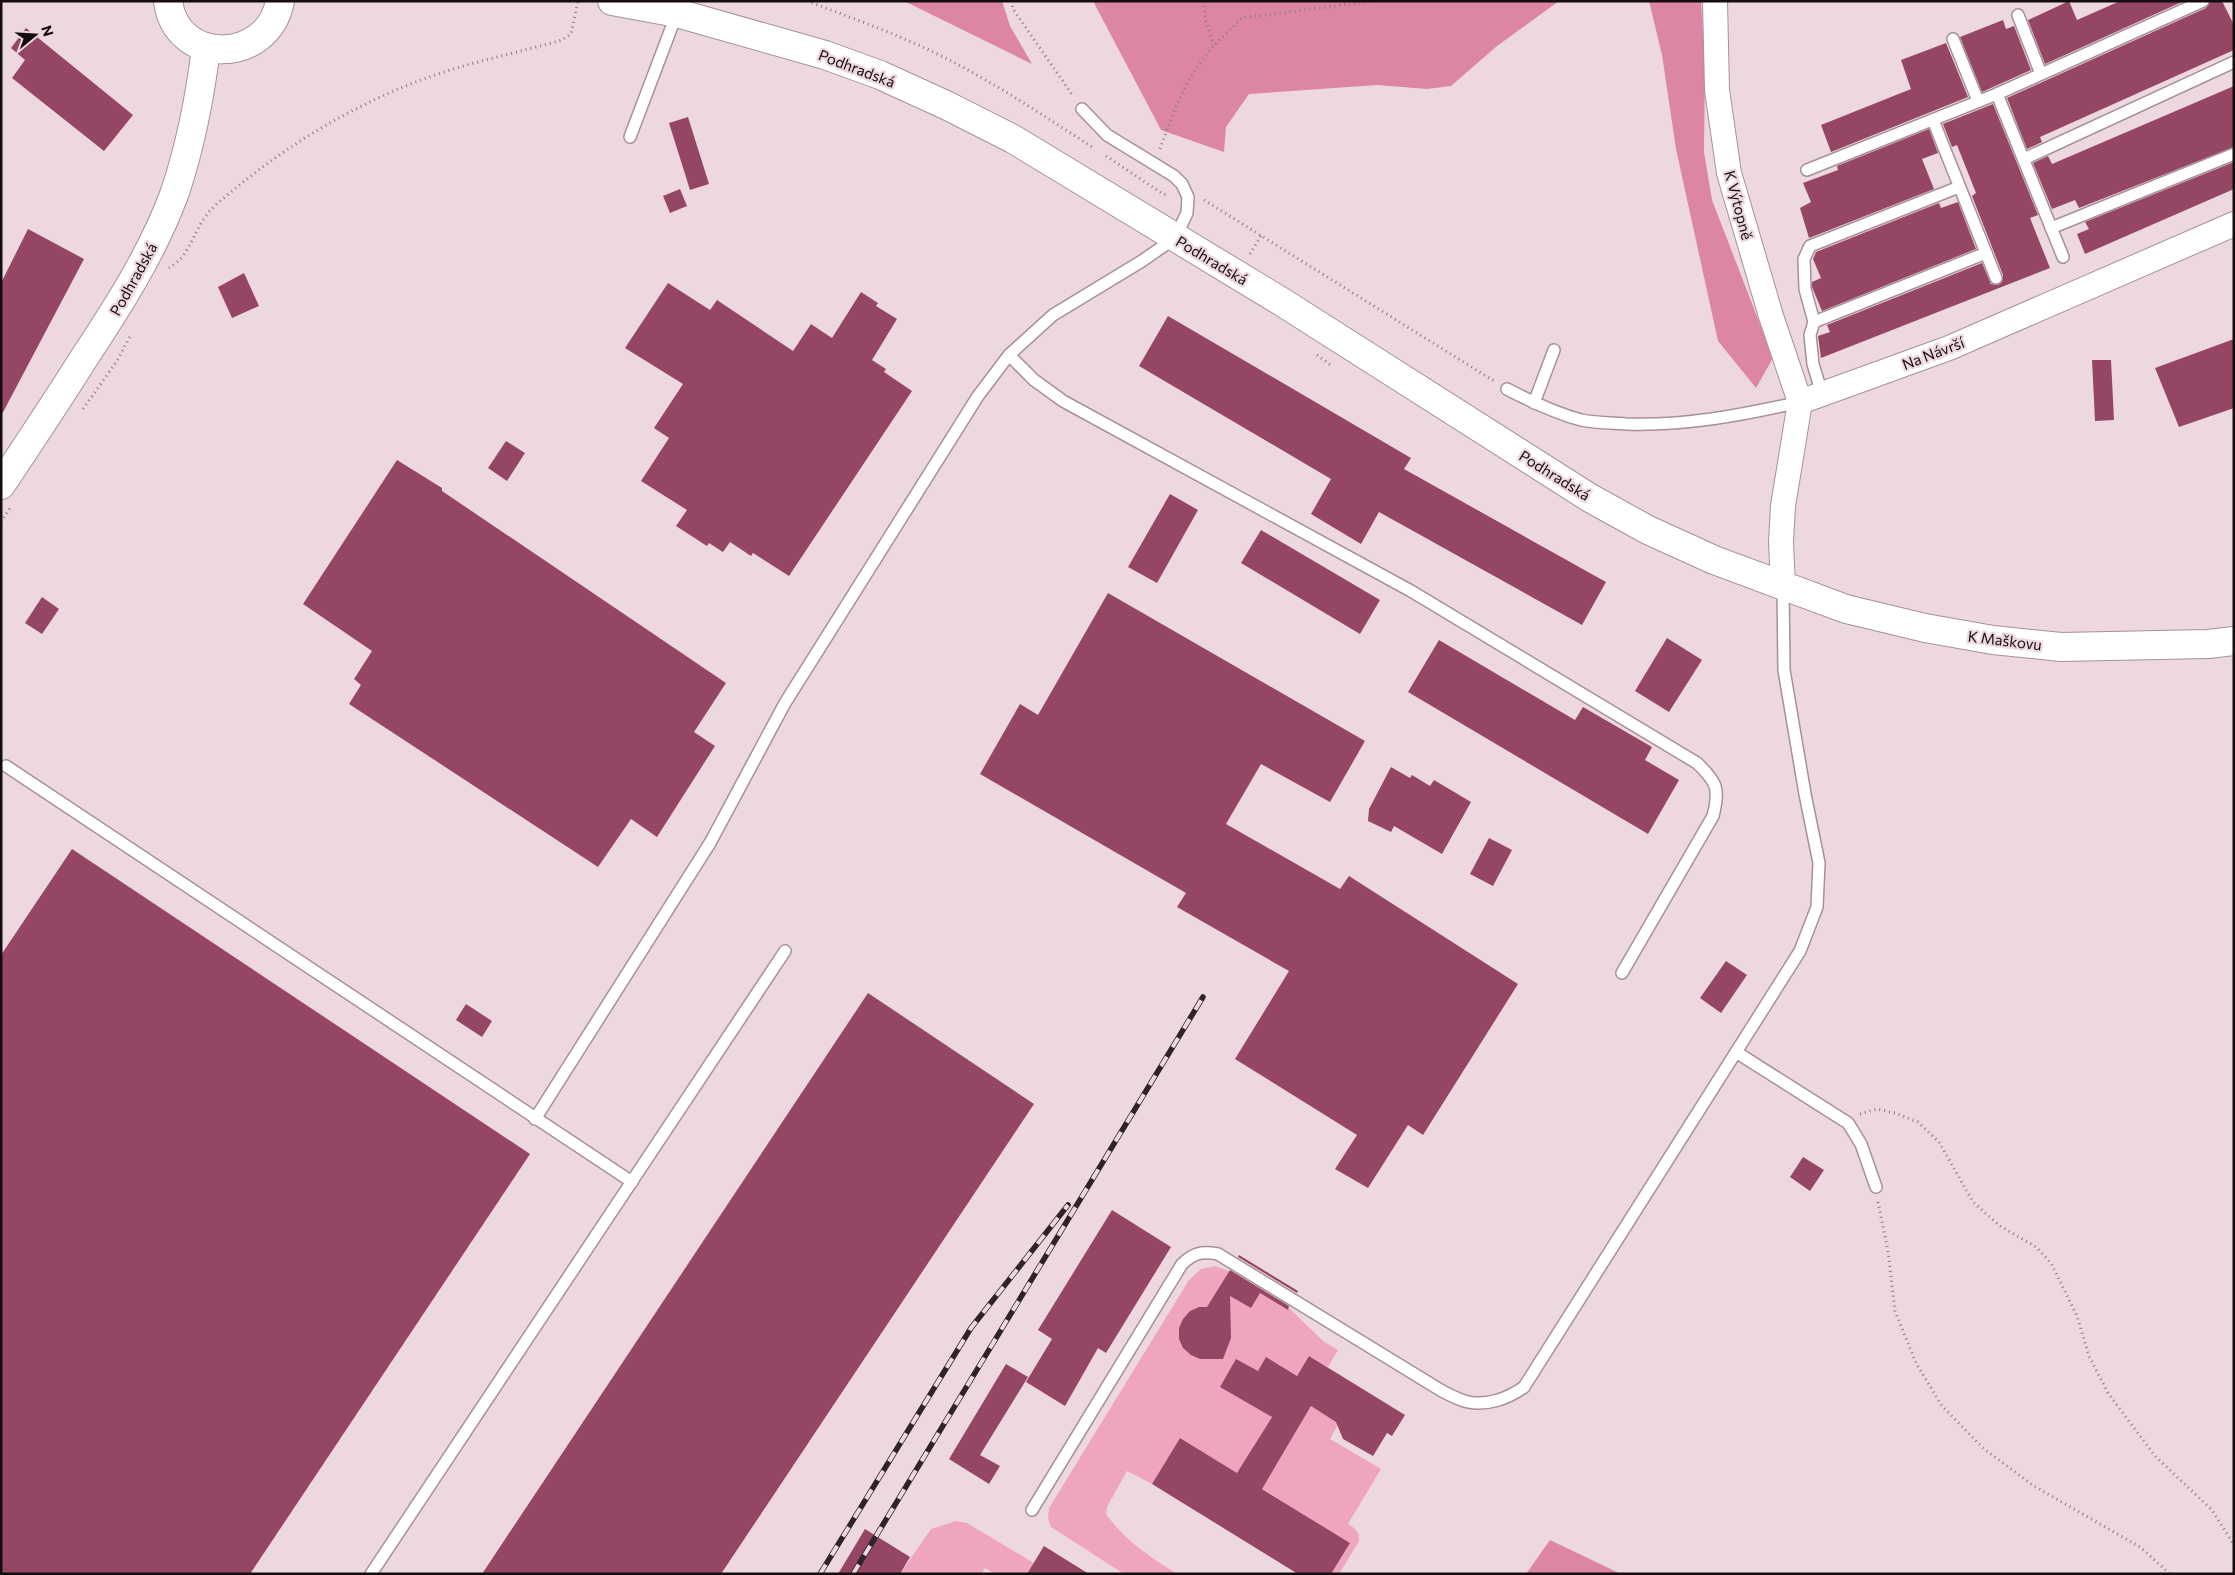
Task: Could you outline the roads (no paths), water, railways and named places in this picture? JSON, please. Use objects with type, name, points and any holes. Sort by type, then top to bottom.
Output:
[{"type":"main road","points":[[168,1],[172,18],[178,28],[196,43],[206,48],[230,50],[253,42],[271,26],[280,1]]},
{"type":"main road","name":"Podhradská","points":[[612,1],[678,13],[825,55],[880,75],[939,102],[1012,139],[1282,302],[1590,498],[1648,530],[1714,560],[1783,587]]},
{"type":"main road","name":"Podhradská","points":[[6,496],[119,306],[154,241],[174,193],[192,136],[198,110],[206,48]]},
{"type":"main road","name":"K Maškovu","points":[[1783,587],[1846,609],[1884,619],[1993,640],[2060,647],[2199,644],[2234,641]]},
{"type":"street","name":"K Výtopně","points":[[1715,1],[1717,90],[1729,173],[1771,316],[1800,402]]},
{"type":"street","name":"Na Návrší","points":[[1800,402],[1949,348],[2234,224]]},
{"type":"street","points":[[1783,587],[1781,542],[1783,506],[1800,402]]},
{"type":"lane","points":[[1807,170],[1997,94],[2203,1]]},
{"type":"lane","points":[[630,137],[678,13]]},
{"type":"lane","points":[[2018,15],[2041,74]]},
{"type":"lane","points":[[1953,39],[1978,102]]},
{"type":"lane","points":[[2024,159],[2234,62]]},
{"type":"lane","points":[[1997,94],[2063,257]]},
{"type":"lane","points":[[535,1119],[710,843],[785,703],[978,396],[1009,355],[1053,314],[1142,261],[1175,238],[1187,213],[1188,197],[1182,184],[1174,176],[1107,135],[1082,108]]},
{"type":"lane","points":[[1933,120],[1996,278]]},
{"type":"lane","points":[[2052,228],[2234,154]]},
{"type":"lane","points":[[1822,394],[1812,364],[1810,335],[1814,322],[1805,289],[1804,259],[1810,246],[1959,187]]},
{"type":"lane","points":[[1814,322],[1986,253]]},
{"type":"lane","points":[[1534,403],[1554,350]]},
{"type":"lane","points":[[1009,355],[1034,380],[1063,401],[1411,591],[1697,763],[1712,777],[1718,797],[1713,816],[1622,973]]},
{"type":"lane","points":[[1507,389],[1534,403],[1582,420],[1648,425],[1720,419],[1800,402]]},
{"type":"lane","points":[[1032,1510],[1182,1264],[1191,1255],[1202,1251],[1218,1254],[1442,1391],[1468,1402],[1510,1397],[1524,1387],[1800,952],[1817,907],[1820,863],[1805,794],[1784,670],[1783,587]]},
{"type":"lane","points":[[3,767],[632,1182]]},
{"type":"lane","points":[[371,1574],[785,951]]},
{"type":"lane","points":[[1736,1052],[1848,1123],[1861,1144],[1876,1187]]},
{"type":"railway","points":[[853,1574],[1203,997]]},
{"type":"railway","points":[[820,1574],[971,1328],[1068,1205]]}]
